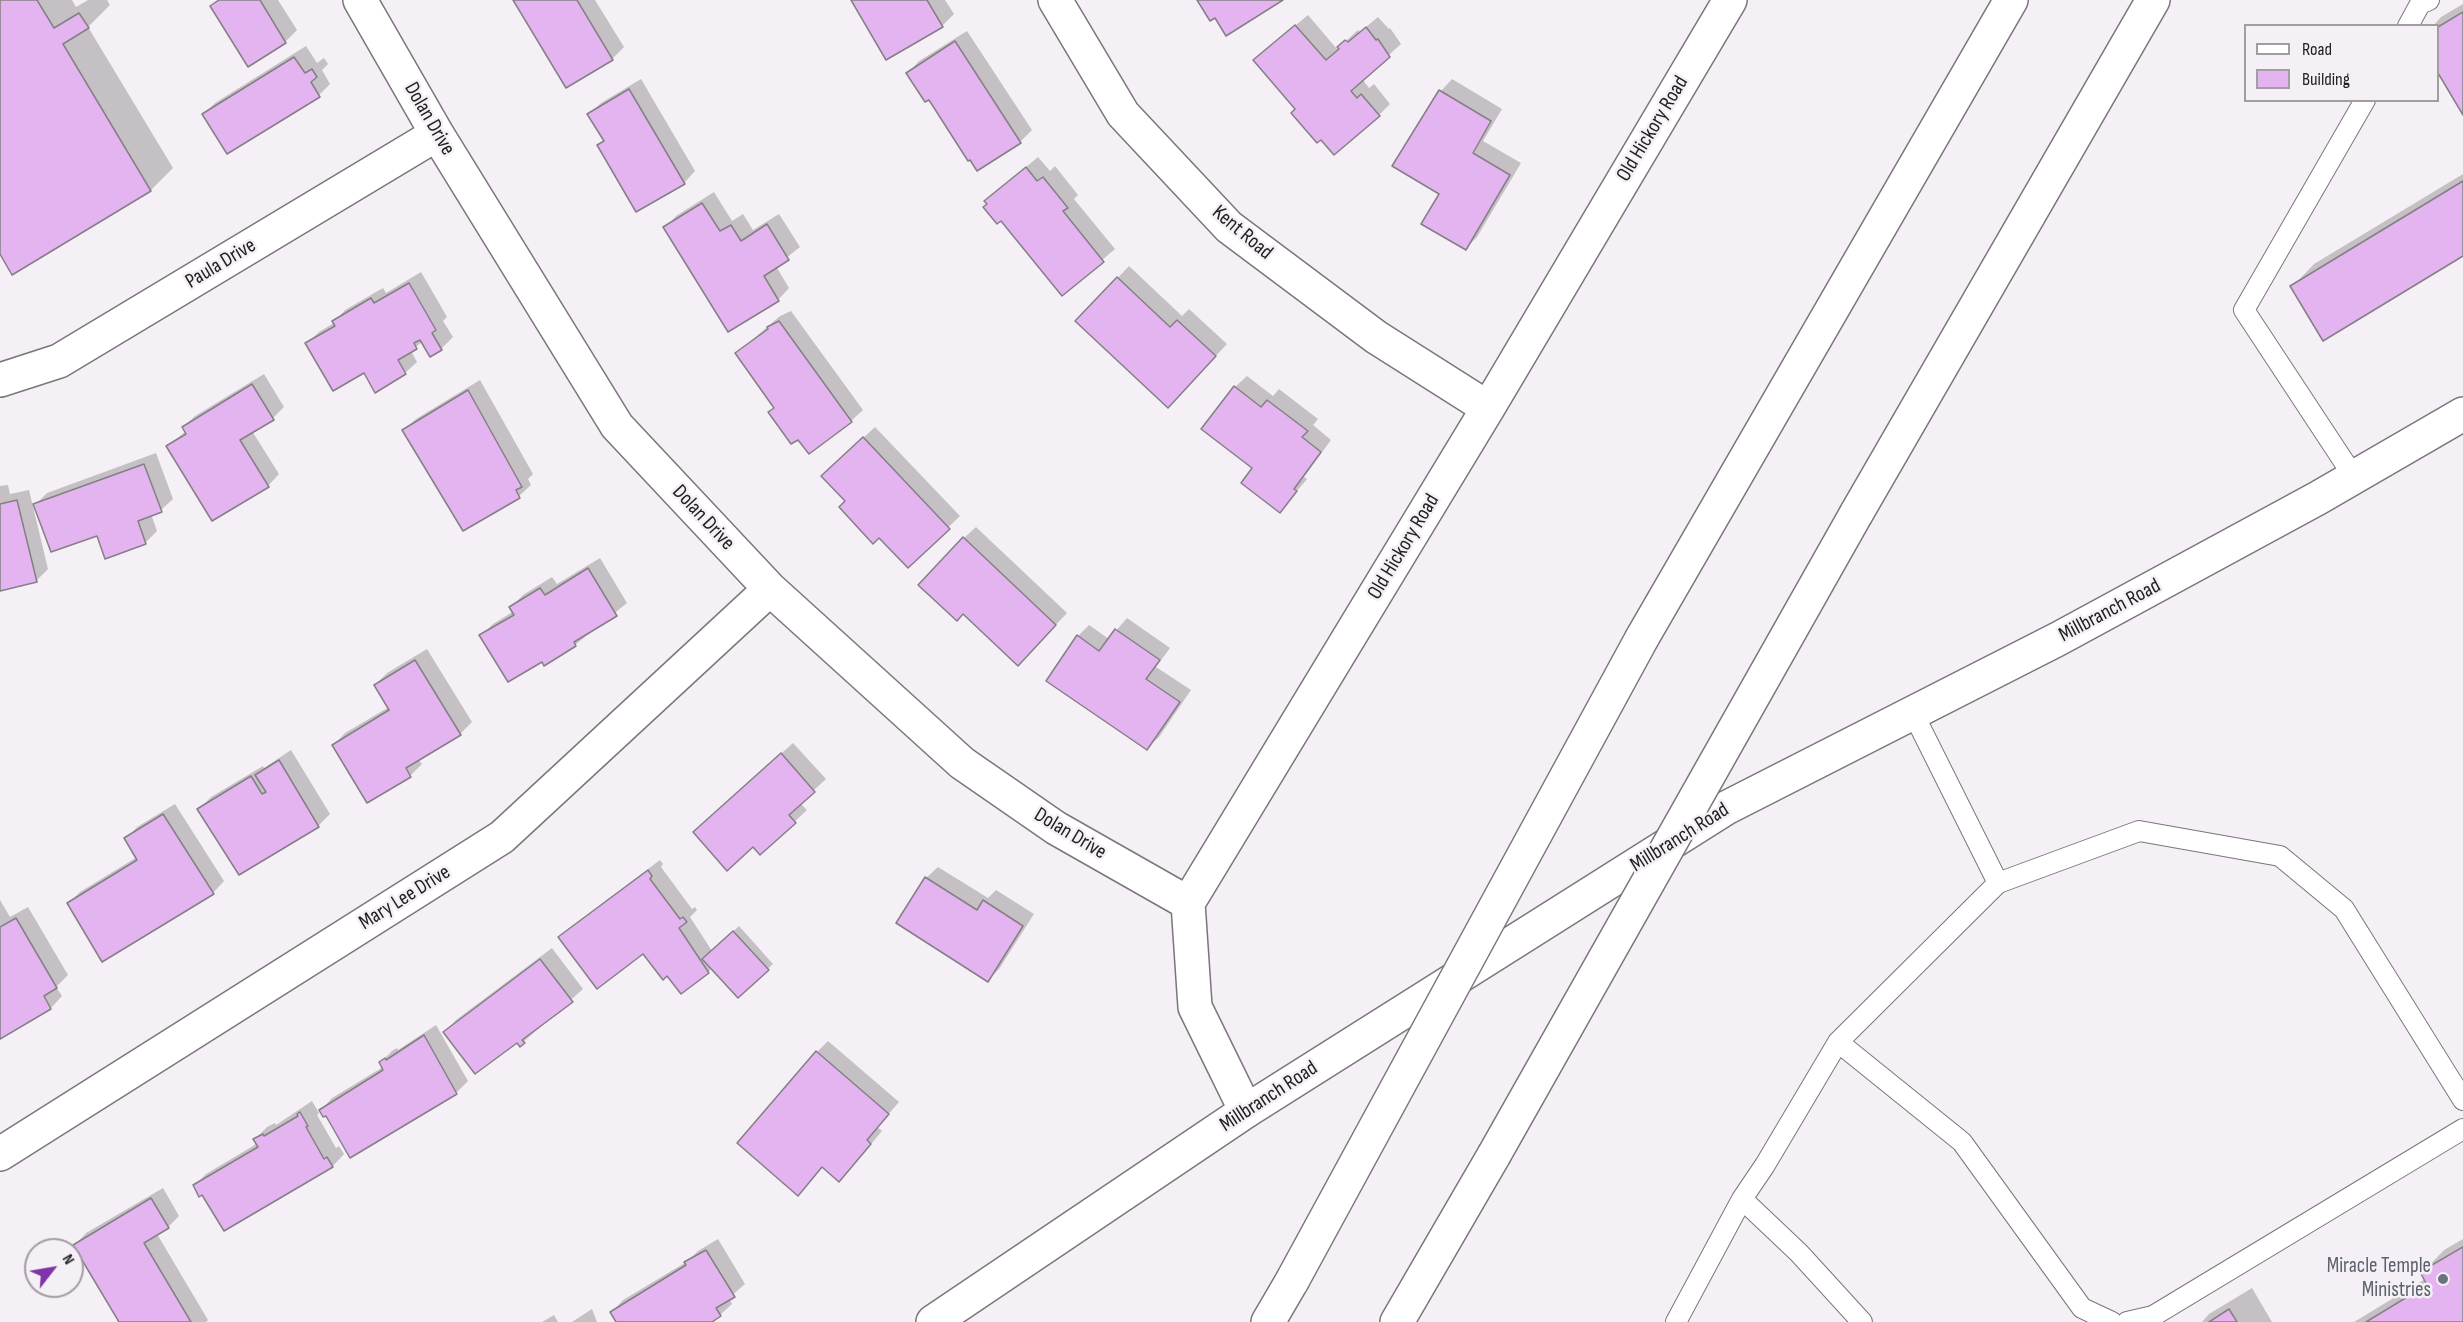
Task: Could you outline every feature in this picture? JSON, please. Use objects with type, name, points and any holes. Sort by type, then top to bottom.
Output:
[{"type":"main road","name":"Dolan Drive","points":[[360,0],[436,134],[617,426],[770,589],[962,764],[1056,828],[1188,903]]},
{"type":"main road","name":"Kent Road","points":[[1055,0],[1123,114],[1229,227],[1376,337],[1488,408]]},
{"type":"main road","name":"Old Hickory Road","points":[[1188,903],[1488,408],[1730,0]]},
{"type":"main road","points":[[1268,1322],[1642,638],[2011,0]]},
{"type":"main road","points":[[1397,1322],[1494,1155],[1856,514],[2153,0]]},
{"type":"main road","name":"Paula Drive","points":[[0,380],[59,361],[436,134]]},
{"type":"main road","name":"Millbranch Road","points":[[933,1322],[1245,1111],[1726,808],[2058,639],[2354,477],[2463,414]]},
{"type":"main road","name":"Mary Lee Drive","points":[[0,1154],[502,837],[770,589]]},
{"type":"main road","points":[[1188,903],[1195,1007],[1245,1111]]},
{"type":"lane","points":[[2409,24],[2420,4],[2429,0]]},
{"type":"lane","points":[[2354,477],[2244,310],[2364,102]]},
{"type":"lane","points":[[1913,713],[1998,883]]},
{"type":"lane","points":[[1676,1322],[1742,1199],[1765,1165],[1838,1042],[1998,883],[2139,831],[2280,856],[2344,909],[2463,1100]]},
{"type":"lane","points":[[1838,1042],[1962,1142],[2082,1308],[2112,1322]]},
{"type":"lane","points":[[2127,1322],[2153,1316],[2463,1129]]},
{"type":"lane","points":[[1742,1199],[1799,1253],[1862,1322]]},
{"type":"building","points":[[0,0],[37,0],[54,28],[79,13],[89,28],[63,44],[151,191],[12,275],[0,254]]},
{"type":"building","points":[[219,0],[260,0],[286,43],[248,67],[210,6]]},
{"type":"building","points":[[513,0],[577,0],[613,60],[566,88]]},
{"type":"building","points":[[851,0],[927,0],[943,27],[886,60]]},
{"type":"building","points":[[1197,0],[1283,0],[1226,36],[1215,18],[1210,21]]},
{"type":"building","points":[[2463,12],[2463,115],[2439,75],[2439,26]]},
{"type":"building","points":[[1295,25],[1326,60],[1339,49],[1337,47],[1345,40],[1348,42],[1366,27],[1376,40],[1378,39],[1390,57],[1351,91],[1357,98],[1361,94],[1380,116],[1334,155],[1321,140],[1317,143],[1291,113],[1295,109],[1253,60]]},
{"type":"building","points":[[955,41],[1021,143],[977,171],[970,160],[968,161],[929,100],[925,102],[906,73]]},
{"type":"building","points":[[294,57],[305,73],[312,69],[317,77],[311,82],[320,97],[227,154],[202,114]]},
{"type":"building","points":[[629,89],[685,184],[636,212],[597,145],[604,141],[587,114]]},
{"type":"building","points":[[1439,90],[1491,121],[1473,153],[1510,175],[1466,250],[1421,224],[1439,194],[1392,166]]},
{"type":"building","points":[[1026,167],[1037,181],[1043,177],[1068,208],[1063,211],[1104,262],[1062,296],[1001,221],[997,224],[983,207],[987,204],[984,201]]},
{"type":"building","points":[[2463,181],[2463,256],[2323,341],[2290,286]]},
{"type":"building","points":[[702,203],[720,231],[731,225],[741,241],[767,224],[789,260],[764,276],[779,301],[728,332],[663,227]]},
{"type":"building","points":[[1117,277],[1170,327],[1177,320],[1216,356],[1168,408],[1075,321]]},
{"type":"building","points":[[409,283],[436,330],[432,333],[442,350],[430,357],[420,340],[414,343],[417,349],[398,360],[406,374],[375,393],[364,373],[333,391],[305,343],[335,326],[332,321],[371,298],[374,303]]},
{"type":"building","points":[[779,321],[852,422],[809,454],[798,440],[791,444],[768,412],[774,408],[735,353],[768,329],[767,327]]},
{"type":"building","points":[[252,384],[274,420],[240,440],[269,487],[212,521],[166,446],[186,434],[182,427]]},
{"type":"building","points":[[1234,386],[1261,407],[1267,400],[1308,431],[1302,437],[1321,452],[1294,489],[1297,491],[1280,513],[1241,483],[1252,468],[1201,429]]},
{"type":"building","points":[[468,390],[522,487],[516,490],[520,498],[463,531],[402,430]]},
{"type":"building","points":[[863,437],[950,529],[908,568],[879,538],[873,544],[839,507],[845,501],[821,476]]},
{"type":"building","points":[[144,464],[162,512],[138,521],[146,544],[105,559],[97,536],[51,552],[33,504]]},
{"type":"building","points":[[17,500],[37,582],[0,591],[0,504]]},
{"type":"building","points":[[963,537],[1056,625],[1018,666],[963,614],[957,621],[918,585]]},
{"type":"building","points":[[588,568],[617,616],[574,642],[576,646],[544,666],[542,662],[508,682],[479,635],[514,615],[509,607],[540,588],[545,595]]},
{"type":"building","points":[[1115,629],[1160,660],[1146,679],[1180,702],[1147,750],[1046,681],[1077,635],[1099,651]]},
{"type":"building","points":[[415,660],[461,735],[406,768],[411,777],[367,803],[332,745],[389,710],[374,685]]},
{"type":"building","points":[[781,753],[815,792],[789,815],[796,823],[760,855],[753,847],[727,871],[693,832]]},
{"type":"building","points":[[279,760],[319,827],[239,875],[197,809],[251,776],[262,794],[266,792],[255,775]]},
{"type":"building","points":[[163,814],[214,894],[102,962],[67,903],[137,860],[124,838]]},
{"type":"building","points":[[648,870],[652,876],[650,879],[680,919],[683,917],[687,922],[679,928],[709,973],[681,994],[667,976],[663,980],[643,954],[597,989],[558,937]]},
{"type":"building","points":[[925,877],[977,910],[983,900],[1023,926],[988,982],[896,923]]},
{"type":"building","points":[[16,918],[57,988],[44,996],[51,1009],[0,1039],[0,927]]},
{"type":"building","points":[[733,931],[769,970],[738,998],[702,959]]},
{"type":"building","points":[[540,959],[573,1002],[522,1040],[525,1043],[520,1047],[517,1043],[475,1074],[443,1032]]},
{"type":"building","points":[[424,1035],[457,1094],[350,1158],[326,1116],[323,1117],[319,1110],[383,1070],[379,1062],[385,1058],[386,1060]]},
{"type":"building","points":[[816,1051],[889,1114],[867,1140],[871,1144],[839,1182],[822,1167],[798,1196],[737,1143]]},
{"type":"building","points":[[300,1112],[324,1159],[327,1157],[333,1167],[224,1231],[202,1195],[199,1197],[193,1185],[258,1147],[253,1139],[263,1134],[264,1136],[298,1116]]},
{"type":"building","points":[[151,1198],[169,1228],[144,1243],[191,1322],[119,1322],[84,1263],[84,1238]]},
{"type":"building","name":"Miracle Temple Ministries","points":[[2463,1247],[2463,1322],[2366,1322],[2427,1285],[2420,1272]]},
{"type":"building","points":[[706,1250],[735,1297],[716,1308],[721,1316],[712,1322],[616,1322],[610,1312],[686,1265],[684,1262]]},
{"type":"building","points":[[2229,1309],[2237,1322],[2209,1322]]},
{"type":"place","name":"Miracle Temple Ministries","points":[[2443,1279]]}]
